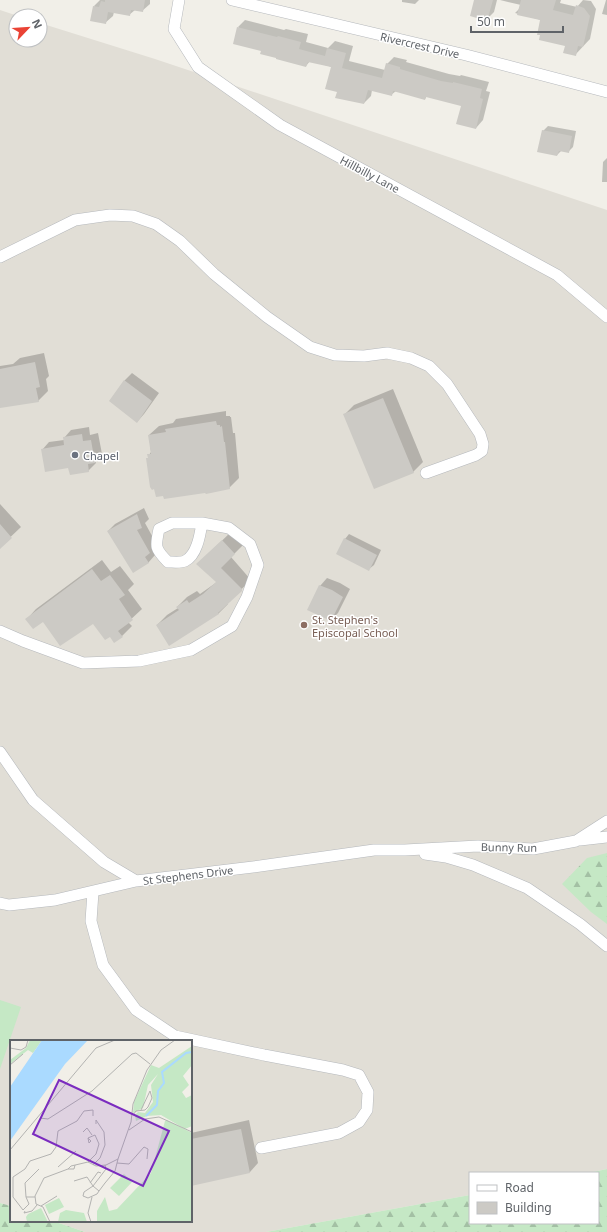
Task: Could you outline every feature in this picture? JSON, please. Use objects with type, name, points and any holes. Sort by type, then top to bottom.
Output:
[{"type":"street","name":"Hillbilly Lane","points":[[179,0],[174,29],[198,67],[280,125],[557,275],[607,317]]},
{"type":"street","name":"Rivercrest Drive","points":[[232,0],[466,56],[607,92]]},
{"type":"street","points":[[0,257],[75,220],[110,215],[134,216],[156,224],[180,241],[214,274],[249,302],[310,347],[335,355],[364,356],[387,353],[411,358],[429,366],[447,384],[480,434],[483,444],[482,451],[476,455],[426,472]]},
{"type":"street","points":[[0,631],[83,663],[139,661],[191,650],[232,626],[247,598],[258,565],[250,544],[229,528],[202,523],[172,523],[159,529],[156,540],[158,551],[168,562],[184,561],[195,551],[202,523]]},
{"type":"street","name":"St Stephens Drive","points":[[0,752],[33,800],[104,862],[136,881],[261,866],[374,850],[405,850]]},
{"type":"street","name":"Bunny Run","points":[[405,850],[478,846],[533,849],[576,841],[607,821]]},
{"type":"street","points":[[576,841],[607,837]]},
{"type":"street","points":[[405,850],[446,857],[473,865],[527,888],[580,924],[607,946]]},
{"type":"street","points":[[0,903],[9,905],[55,900],[136,881]]},
{"type":"street","points":[[93,892],[91,921],[104,965],[136,1010],[175,1036],[343,1070],[359,1075],[368,1092],[367,1110],[359,1122],[339,1133],[261,1148]]},
{"type":"shaded area","name":"St. Stephen's Episcopal School","points":[[0,10],[8,13],[8,48],[48,48],[48,26],[155,59],[607,210],[607,1169],[593,1172],[469,1172],[469,1195],[266,1232],[85,1232],[56,1222],[192,1222],[192,1040],[10,1040],[10,1206],[0,1203]]},
{"type":"green space","points":[[607,853],[607,924],[591,912],[562,884],[587,858]]},
{"type":"green space","points":[[0,1000],[21,1007],[0,1069]]},
{"type":"green space","points":[[607,1169],[607,1232],[266,1232],[469,1195],[469,1224],[599,1224],[599,1172],[593,1172]]},
{"type":"green space","points":[[0,1203],[10,1206],[10,1222],[56,1222],[85,1232],[0,1232]]},
{"type":"building","points":[[105,0],[145,0],[143,12],[131,10],[130,16],[108,12],[106,24],[90,21],[93,6],[99,7],[101,1],[105,2]]},
{"type":"building","points":[[474,0],[493,0],[487,21],[470,16]]},
{"type":"building","points":[[521,0],[556,0],[553,10],[573,15],[576,5],[584,8],[590,16],[583,47],[578,46],[576,56],[563,53],[565,46],[539,40],[540,35],[537,35],[540,20],[517,15]]},
{"type":"building","points":[[237,27],[301,42],[299,49],[325,56],[327,48],[346,53],[342,68],[382,78],[386,63],[400,67],[400,69],[441,81],[453,82],[482,89],[480,98],[483,99],[476,129],[456,124],[461,106],[426,97],[425,100],[393,91],[392,96],[368,90],[364,104],[335,98],[337,92],[325,89],[331,67],[308,62],[306,67],[260,54],[261,51],[233,44]]},
{"type":"building","points":[[542,130],[572,136],[569,153],[559,151],[557,156],[537,152]]},
{"type":"building","points":[[35,362],[40,387],[36,388],[39,402],[0,408],[0,369]]},
{"type":"building","points":[[124,380],[152,401],[137,423],[109,401]]},
{"type":"building","points":[[383,398],[414,473],[374,489],[343,414]]},
{"type":"building","points":[[216,421],[217,425],[220,425],[220,427],[222,426],[230,489],[206,494],[164,499],[163,496],[156,497],[154,489],[152,490],[150,487],[146,458],[148,458],[147,454],[151,454],[148,435],[166,432],[165,429]]},
{"type":"building","points":[[82,434],[83,441],[91,440],[95,463],[88,464],[89,472],[70,475],[68,468],[45,472],[41,449],[64,445],[63,437]]},
{"type":"building","points":[[137,514],[142,528],[137,530],[150,553],[145,557],[149,563],[133,573],[107,531]]},
{"type":"building","points":[[0,524],[12,538],[0,549]]},
{"type":"building","points":[[344,538],[377,555],[369,571],[336,554]]},
{"type":"building","points":[[222,540],[235,554],[221,568],[242,589],[242,591],[218,613],[219,614],[169,646],[156,625],[179,610],[176,607],[187,600],[189,603],[203,594],[216,582],[196,564]]},
{"type":"building","points":[[92,569],[101,581],[110,575],[125,595],[119,599],[133,620],[118,631],[123,637],[114,643],[110,637],[105,640],[93,624],[60,646],[43,622],[33,629],[25,619]]},
{"type":"building","points":[[319,585],[332,590],[343,597],[331,621],[307,610]]},
{"type":"building","points":[[241,1129],[250,1173],[192,1186],[192,1139]]},
{"type":"place","name":"Chapel","points":[[75,455]]},
{"type":"place","name":"St. Stephen's Episcopal School","points":[[304,625]]}]
